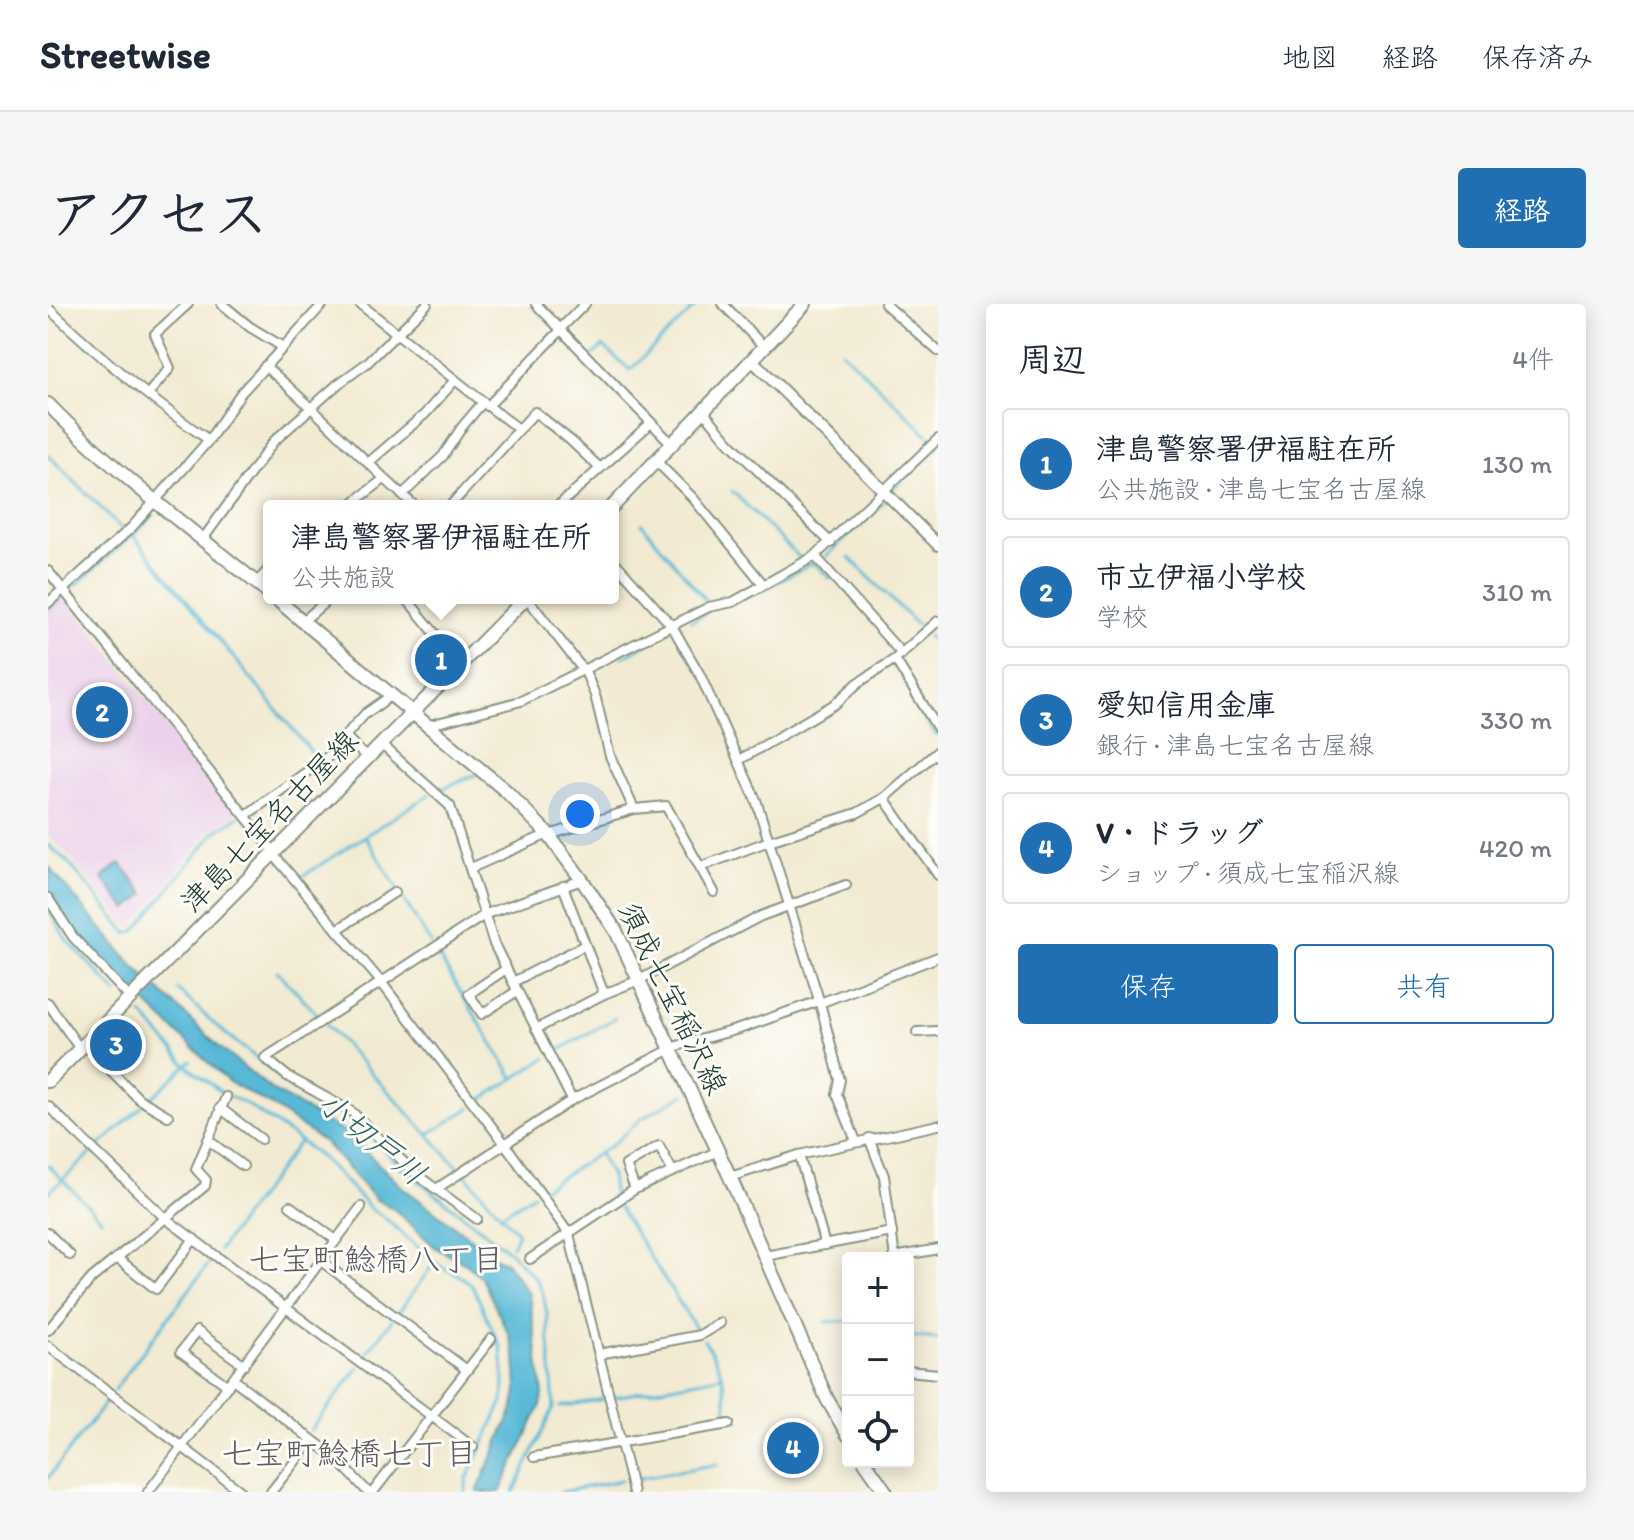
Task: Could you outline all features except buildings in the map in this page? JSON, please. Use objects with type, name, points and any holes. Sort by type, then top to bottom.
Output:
[{"type":"main road","points":[[619,500],[805,304]]},
{"type":"main road","points":[[48,404],[155,500],[263,588]]},
{"type":"main road","name":"須成七宝稲沢線","points":[[282,604],[506,791],[549,835],[582,880],[616,931],[730,1177],[827,1399],[842,1425]]},
{"type":"main road","name":"津島七宝名古屋線","points":[[48,1081],[521,604]]},
{"type":"main road","points":[[869,1468],[886,1492]]},
{"type":"street","points":[[148,394],[170,368],[155,334],[188,304]]},
{"type":"street","points":[[222,304],[250,327],[283,347]]},
{"type":"street","points":[[48,603],[132,527],[209,440],[241,393],[323,304]]},
{"type":"street","points":[[360,304],[519,429]]},
{"type":"street","points":[[203,539],[274,441],[367,363],[427,304]]},
{"type":"street","points":[[536,304],[672,444]]},
{"type":"street","points":[[402,495],[443,456],[462,427],[585,304]]},
{"type":"street","points":[[723,304],[764,347]]},
{"type":"street","points":[[885,304],[938,351]]},
{"type":"street","points":[[48,308],[97,354],[177,419],[209,440]]},
{"type":"street","points":[[752,360],[938,545]]},
{"type":"street","points":[[265,366],[312,406],[408,500]]},
{"type":"street","points":[[368,463],[425,414],[455,380]]},
{"type":"street","points":[[703,411],[730,443],[831,543]]},
{"type":"street","points":[[455,500],[535,412],[600,468]]},
{"type":"street","points":[[565,500],[651,423]]},
{"type":"street","points":[[430,725],[521,701],[709,607],[733,602],[815,556],[938,439]]},
{"type":"street","points":[[656,461],[693,498],[763,584]]},
{"type":"street","points":[[357,500],[384,479]]},
{"type":"street","points":[[815,556],[899,656],[938,729]]},
{"type":"street","points":[[619,567],[672,626],[699,673],[756,800],[819,1002],[840,1080],[837,1094],[856,1141]]},
{"type":"street","points":[[48,571],[274,854],[381,982],[505,1144],[569,1234],[633,1492]]},
{"type":"street","points":[[256,583],[263,575]]},
{"type":"street","points":[[303,621],[323,604]]},
{"type":"street","points":[[411,604],[460,664]]},
{"type":"street","points":[[532,604],[585,671],[595,695],[610,756],[634,809]]},
{"type":"street","points":[[739,760],[835,704],[858,683],[899,656],[938,621]]},
{"type":"street","points":[[245,816],[333,753],[365,714],[392,695]]},
{"type":"street","points":[[347,738],[367,758]]},
{"type":"street","points":[[381,744],[450,806],[494,944],[572,1100]]},
{"type":"street","points":[[700,867],[857,813],[884,798],[938,751]]},
{"type":"street","points":[[884,798],[938,875]]},
{"type":"street","points":[[471,868],[549,835],[634,809],[666,806],[714,892]]},
{"type":"street","points":[[477,1219],[400,1160],[352,1112],[287,1076],[265,1058],[486,914],[582,880]]},
{"type":"street","points":[[536,1029],[740,927],[846,885]]},
{"type":"street","points":[[563,886],[604,994]]},
{"type":"street","points":[[337,930],[395,892]]},
{"type":"street","points":[[48,898],[73,937],[131,997]]},
{"type":"street","points":[[513,982],[585,945]]},
{"type":"street","points":[[436,1189],[572,1100],[671,1049],[819,1002],[938,957]]},
{"type":"street","points":[[506,969],[469,994],[482,1014],[517,991]]},
{"type":"street","points":[[49,1008],[82,1046],[139,1099],[168,1116]]},
{"type":"street","points":[[917,1032],[938,1031]]},
{"type":"street","points":[[48,1330],[92,1278],[205,1186],[206,1180],[196,1169],[226,1097]]},
{"type":"street","points":[[48,1106],[165,1218],[473,1447]]},
{"type":"street","points":[[220,1108],[261,1139]]},
{"type":"street","points":[[730,1177],[799,1155],[938,1125]]},
{"type":"street","points":[[869,1138],[884,1176],[894,1252]]},
{"type":"street","points":[[208,1140],[243,1166]]},
{"type":"street","points":[[635,1189],[626,1165],[659,1146],[673,1172]]},
{"type":"street","points":[[530,1259],[635,1189],[718,1151]]},
{"type":"street","points":[[799,1155],[825,1245]]},
{"type":"street","points":[[290,1206],[336,1240]]},
{"type":"street","points":[[148,1492],[361,1207]]},
{"type":"street","points":[[765,1256],[892,1232]]},
{"type":"street","points":[[48,1233],[70,1255]]},
{"type":"street","points":[[117,1258],[156,1289],[194,1239]]},
{"type":"street","points":[[914,1254],[938,1249]]},
{"type":"street","points":[[321,1261],[467,1370]]},
{"type":"street","points":[[599,1354],[700,1335],[720,1323]]},
{"type":"street","points":[[244,1365],[197,1331],[181,1352],[312,1440],[336,1458],[370,1492],[491,1339]]},
{"type":"street","points":[[48,1346],[242,1492]]},
{"type":"street","points":[[914,1372],[938,1374]]},
{"type":"street","points":[[534,1457],[729,1424]]},
{"type":"street","points":[[271,1492],[312,1440]]},
{"type":"shaded area","points":[[62,598],[67,599],[238,814],[211,830],[133,927],[129,927],[60,846],[48,837],[48,610]]},
{"type":"water","points":[[120,863],[145,894],[127,909],[102,878]]},
{"type":"water","points":[[48,866],[132,964],[218,1046],[272,1090],[348,1134],[402,1187],[506,1262],[529,1294],[543,1394],[541,1405],[500,1492],[477,1492],[514,1407],[517,1390],[515,1356],[509,1335],[482,1278],[468,1265],[436,1248],[394,1209],[375,1199],[325,1143],[269,1104],[229,1082],[146,1003],[126,989],[78,936],[48,892]]},
{"type":"waterway","points":[[593,355],[603,346],[630,370],[698,304]]},
{"type":"waterway","points":[[842,351],[932,439]]},
{"type":"waterway","points":[[891,490],[938,446]]},
{"type":"waterway","points":[[48,455],[122,529]]},
{"type":"waterway","points":[[732,491],[800,558]]},
{"type":"waterway","points":[[826,556],[884,502]]},
{"type":"waterway","points":[[75,586],[154,516]]},
{"type":"waterway","points":[[642,524],[707,602]]},
{"type":"waterway","points":[[133,535],[318,760]]},
{"type":"waterway","points":[[849,557],[923,631]]},
{"type":"waterway","points":[[759,592],[811,564],[830,578]]},
{"type":"waterway","points":[[48,609],[62,597]]},
{"type":"waterway","points":[[691,621],[706,613]]},
{"type":"waterway","points":[[623,657],[669,631]]},
{"type":"waterway","points":[[928,636],[938,646]]},
{"type":"waterway","points":[[924,718],[937,736]]},
{"type":"waterway","points":[[439,790],[477,774]]},
{"type":"waterway","points":[[300,878],[430,794]]},
{"type":"waterway","points":[[128,933],[135,931],[214,833],[238,817]]},
{"type":"waterway","points":[[365,836],[431,944]]},
{"type":"waterway","points":[[48,845],[68,862],[128,934]]},
{"type":"waterway","points":[[48,909],[66,939],[117,993]]},
{"type":"waterway","points":[[436,952],[514,1079]]},
{"type":"waterway","points":[[277,971],[320,1017]]},
{"type":"waterway","name":"小切戸川","points":[[178,990],[221,1030],[283,1079],[358,1124],[402,1168],[509,1251],[536,1279],[543,1293],[547,1314],[554,1407],[514,1492]]},
{"type":"waterway","points":[[142,1014],[187,1066],[224,1094],[248,1105],[300,1141],[325,1161],[373,1211],[384,1217],[435,1263],[464,1278],[473,1287],[501,1348],[504,1382],[503,1401],[467,1479],[465,1492]]},
{"type":"waterway","points":[[554,1053],[615,1018]]},
{"type":"waterway","name":"小切戸川","points":[[326,1024],[457,1166]]},
{"type":"waterway","points":[[479,1101],[546,1058]]},
{"type":"waterway","points":[[149,1100],[191,1061]]},
{"type":"waterway","points":[[544,1188],[612,1145],[641,1119],[685,1094]]},
{"type":"waterway","points":[[100,1145],[142,1106]]},
{"type":"waterway","points":[[429,1134],[470,1108]]},
{"type":"waterway","points":[[219,1250],[300,1141]]},
{"type":"waterway","points":[[48,1193],[93,1152]]},
{"type":"waterway","points":[[599,1153],[611,1176],[614,1198]]},
{"type":"waterway","points":[[48,1165],[101,1219]]},
{"type":"waterway","points":[[465,1175],[518,1233],[512,1246]]},
{"type":"waterway","points":[[501,1215],[534,1194]]},
{"type":"waterway","points":[[619,1208],[697,1330]]},
{"type":"waterway","points":[[114,1390],[213,1258]]},
{"type":"waterway","points":[[399,1312],[434,1263]]},
{"type":"waterway","points":[[363,1358],[392,1320]]},
{"type":"waterway","points":[[826,1322],[842,1321]]},
{"type":"waterway","points":[[914,1337],[938,1339]]},
{"type":"waterway","points":[[704,1340],[722,1376],[727,1416]]},
{"type":"waterway","points":[[310,1431],[359,1367]]},
{"type":"waterway","points":[[615,1397],[723,1376]]},
{"type":"waterway","points":[[48,1478],[109,1398]]},
{"type":"waterway","points":[[560,1407],[604,1399]]},
{"type":"waterway","points":[[265,1492],[301,1442]]},
{"type":"waterway","points":[[635,1479],[718,1464]]},
{"type":"waterway","points":[[561,1492],[622,1480]]},
{"type":"place","name":"津島警察署伊福駐在所","points":[[441,660]]},
{"type":"place","name":"市立伊福小学校","points":[[102,712]]},
{"type":"place","name":"愛知信用金庫","points":[[116,1045]]},
{"type":"place","name":"V・ドラッグ","points":[[793,1448]]},
{"type":"district","name":"七宝町鯰橋八丁目","points":[[376,1259]]},
{"type":"district","name":"七宝町鯰橋七丁目","points":[[349,1453]]}]
